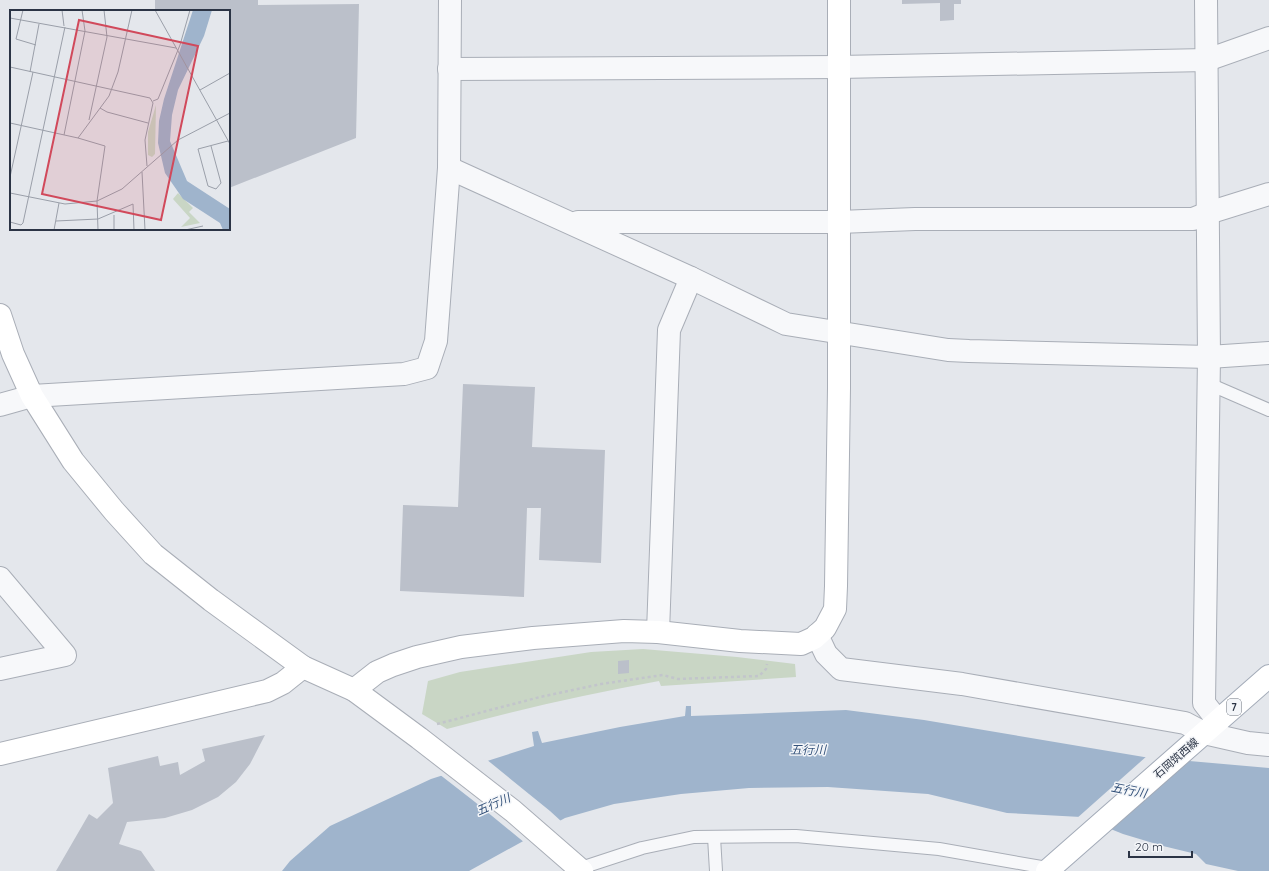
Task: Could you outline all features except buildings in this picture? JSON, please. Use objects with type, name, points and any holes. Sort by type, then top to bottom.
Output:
[{"type":"street","points":[[0,404],[32,396],[404,374],[428,368],[436,341],[449,168],[450,0]]},
{"type":"street","points":[[354,690],[377,672],[417,657],[462,647],[510,640],[624,631],[658,632],[740,641],[801,644],[817,636],[825,628],[835,609],[839,332],[839,0]]},
{"type":"street","points":[[1206,0],[1209,384],[1204,702],[1207,730]]},
{"type":"street","points":[[449,69],[839,67],[1207,60],[1269,38]]},
{"type":"street","points":[[449,168],[571,222],[786,324],[948,350],[1209,357],[1269,353]]},
{"type":"street","points":[[571,222],[839,222],[915,219],[1193,219],[1269,194]]},
{"type":"street","points":[[658,632],[669,330],[691,278]]},
{"type":"street","points":[[0,315],[13,354],[32,396],[73,460],[114,511],[153,554],[210,600],[303,667],[354,690],[427,731],[576,867]]},
{"type":"street","points":[[0,578],[65,655],[0,670]]},
{"type":"street","points":[[817,636],[826,654],[841,669],[962,684],[1185,723],[1248,742],[1269,745]]},
{"type":"street","points":[[0,754],[267,691],[284,683],[303,667]]},
{"type":"street","name":"石岡筑西線","points":[[1054,868],[1269,676]]},
{"type":"lane","points":[[1209,384],[1269,410]]},
{"type":"lane","points":[[576,867],[642,848],[694,837],[796,836],[939,849],[1054,868]]},
{"type":"lane","points":[[714,837],[716,871]]},
{"type":"path","points":[[427,731],[540,697],[601,684],[663,675],[678,678],[759,676],[766,669],[767,663]]},
{"type":"green space","points":[[643,649],[737,657],[795,664],[796,677],[661,686],[659,681],[552,703],[447,729],[422,714],[428,681],[460,672],[591,652]]},
{"type":"water","name":"五行川","points":[[686,706],[691,706],[691,716],[846,710],[924,720],[1144,757],[1269,768],[1269,871],[1238,871],[1206,864],[1196,854],[1123,834],[1081,817],[1007,813],[928,794],[828,787],[749,788],[681,794],[614,804],[565,818],[469,871],[282,871],[290,861],[330,826],[431,779],[534,746],[532,732],[538,731],[542,743],[620,727],[685,716]]},
{"type":"pier","points":[[1148,755],[1191,759],[1110,831],[1081,819],[1076,819]]},
{"type":"pier","points":[[486,759],[562,822],[525,843],[439,774]]}]
